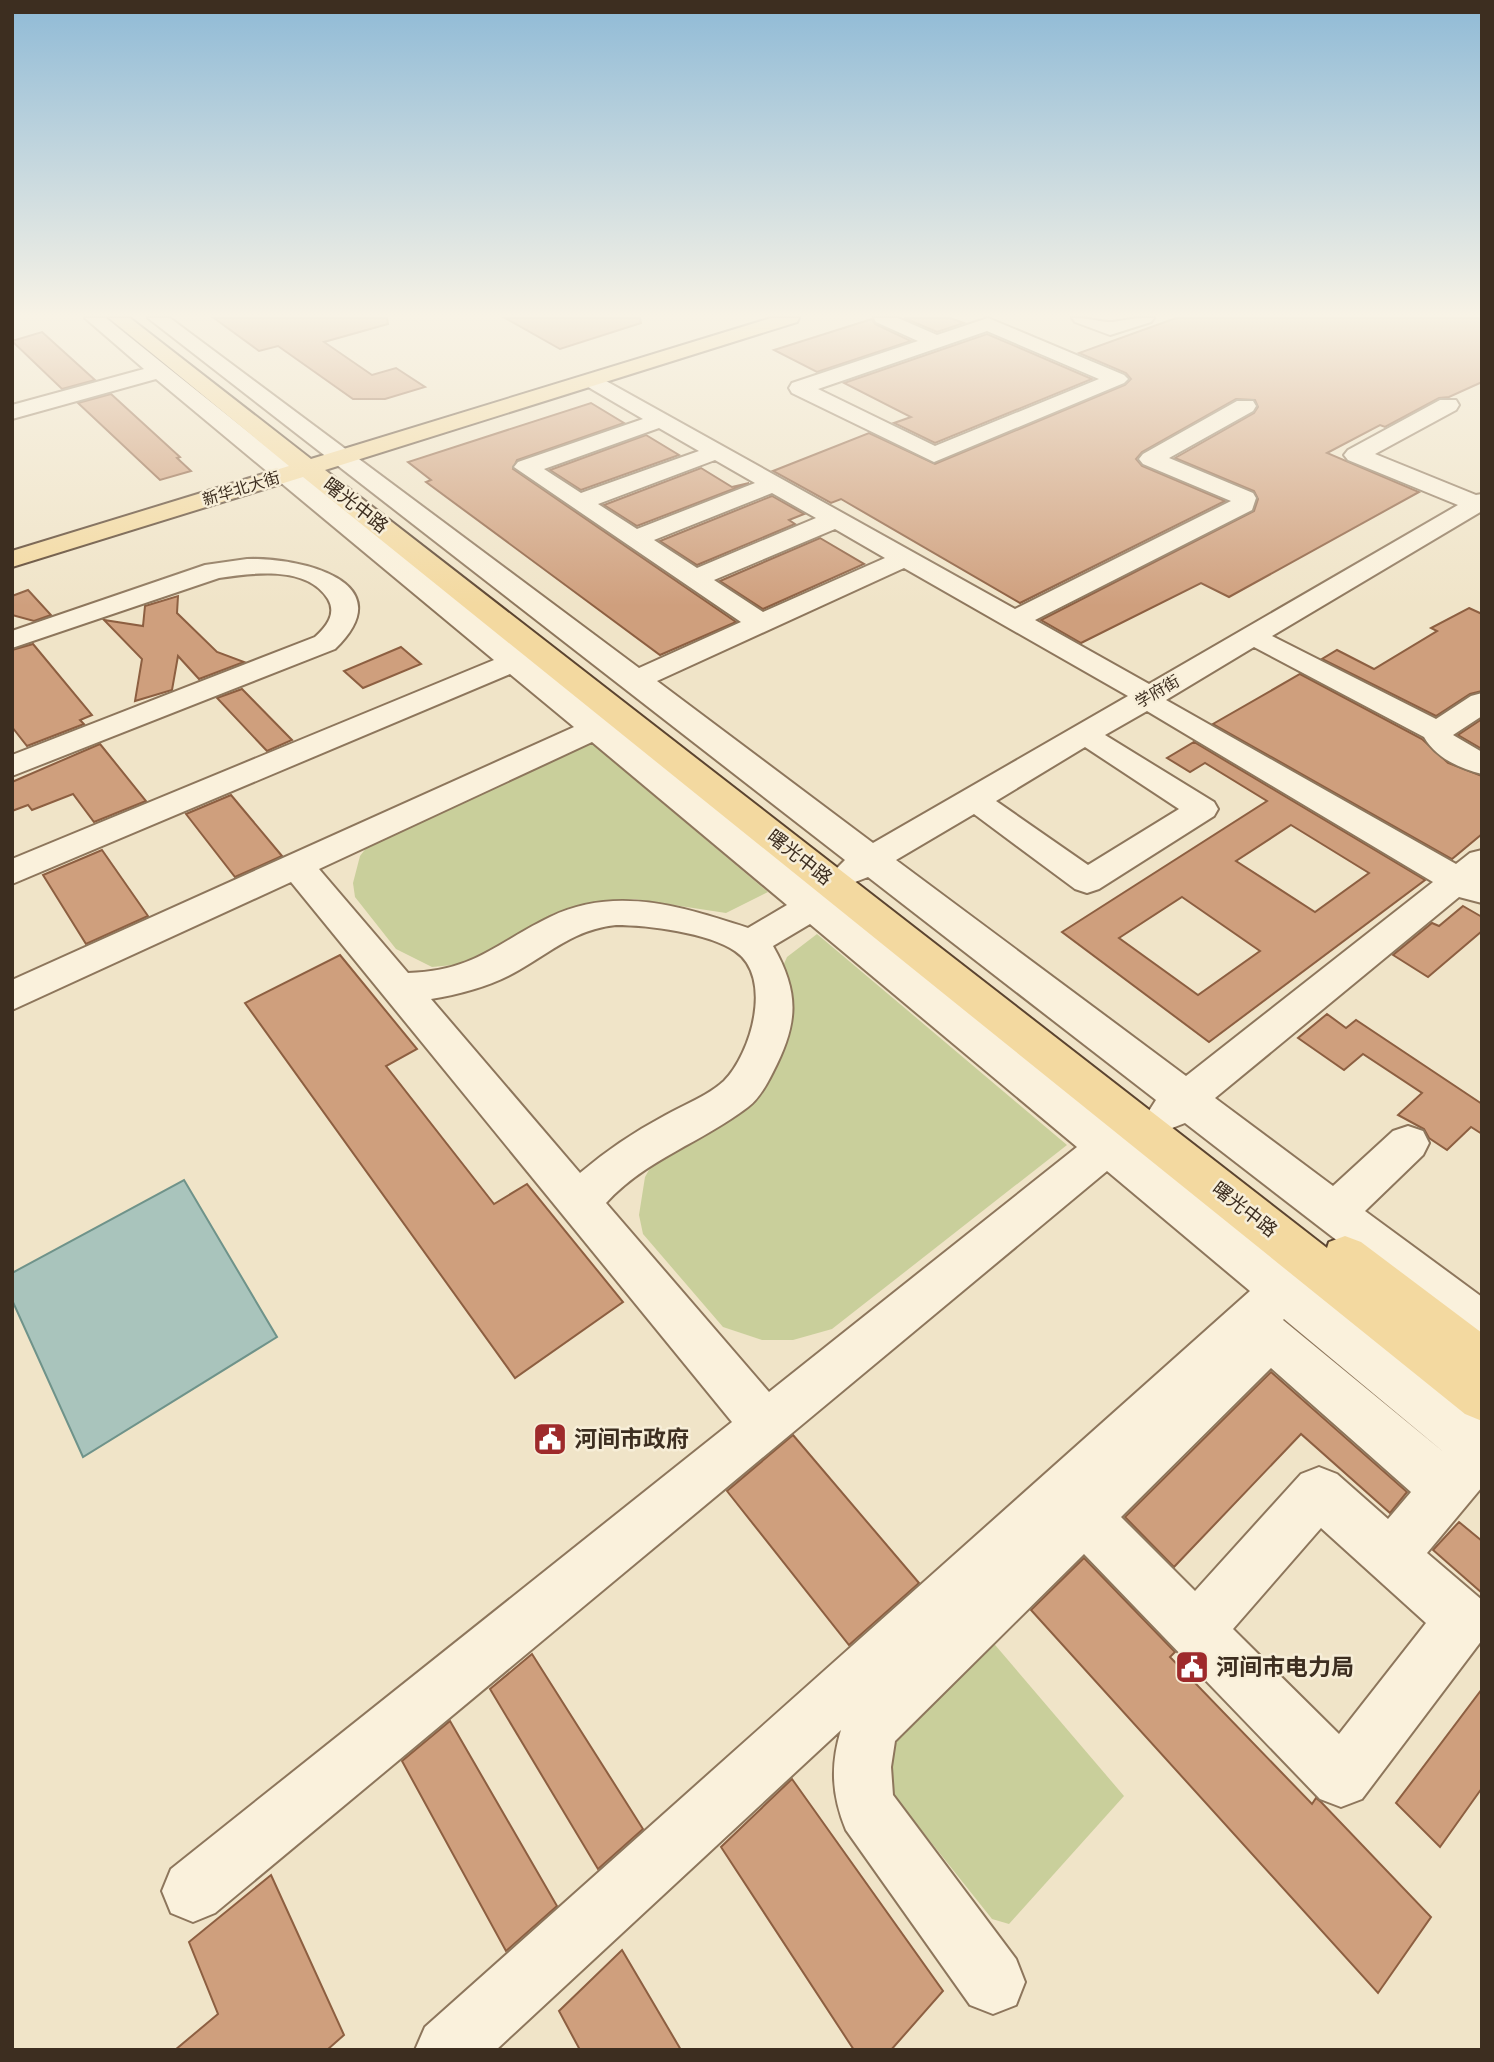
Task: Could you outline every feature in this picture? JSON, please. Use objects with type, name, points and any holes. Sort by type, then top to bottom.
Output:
[{"type":"main road","name":"曙光中路","points":[[246,414],[850,882],[1298,1276],[1482,1398]]},
{"type":"main road","name":"曙光中路","points":[[252,414],[310,462]]},
{"type":"main road","name":"新华北大街","points":[[12,559],[461,414]]},
{"type":"main road","name":"新华北大街","points":[[12,549],[473,414]]},
{"type":"main road","name":"曙光中路","points":[[374,569],[850,882],[1175,1108],[1482,1362]]},
{"type":"street","points":[[231,414],[310,462],[633,681],[850,882],[1108,1146],[1298,1276],[1481,1451],[1391,1555]]},
{"type":"street","points":[[260,414],[310,462],[374,569],[517,661],[597,728],[850,882]]},
{"type":"street","points":[[651,414],[1473,879],[1175,1108],[1334,1213],[1482,1325]]},
{"type":"street","points":[[852,414],[934,455],[1032,414]]},
{"type":"street","points":[[1014,620],[1243,505],[1244,498],[1154,462],[1151,457],[1230,414]]},
{"type":"street","points":[[1431,414],[1356,455],[1480,506]]},
{"type":"street","points":[[661,420],[526,467],[761,624]]},
{"type":"street","points":[[579,502],[717,452]]},
{"type":"street","points":[[634,539],[774,484]]},
{"type":"street","name":"学府街","points":[[850,882],[987,809],[1098,743],[1154,701],[1266,643],[1480,506]]},
{"type":"street","name":"学府街","points":[[850,882],[1480,506]]},
{"type":"street","points":[[694,579],[836,519]]},
{"type":"street","points":[[633,681],[906,558]]},
{"type":"street","points":[[12,640],[214,570],[234,567],[282,567],[309,573],[374,569]]},
{"type":"street","points":[[12,766],[324,643],[338,632],[345,616],[343,601],[374,569]]},
{"type":"street","points":[[1266,643],[1437,732]]},
{"type":"street","points":[[12,872],[517,661]]},
{"type":"street","points":[[1437,732],[1482,702]]},
{"type":"street","points":[[12,996],[597,728]]},
{"type":"street","points":[[1437,732],[1438,738],[1446,745],[1482,764]]},
{"type":"street","points":[[987,809],[1087,881],[1202,809],[1098,743]]},
{"type":"street","points":[[297,866],[765,1424]]},
{"type":"street","points":[[750,943],[850,882]]},
{"type":"street","points":[[398,987],[437,987],[472,978],[561,927],[580,919],[618,914],[661,915],[700,923],[750,943],[769,973],[775,1010],[767,1043],[747,1084],[735,1095],[624,1161],[598,1180],[579,1203]]},
{"type":"street","points":[[1334,1213],[1408,1143]]},
{"type":"street","points":[[192,1891],[1108,1146]]},
{"type":"street","points":[[461,2045],[1298,1276]]},
{"type":"street","points":[[993,1982],[867,1809],[860,1784],[860,1756],[871,1725],[1270,1337],[1447,1490]]},
{"type":"street","points":[[1084,1518],[1341,1778],[1463,1620],[1320,1492],[1196,1630]]},
{"type":"green space","points":[[589,741],[768,892],[726,913],[634,899],[574,907],[552,914],[494,950],[463,964],[432,967],[396,949],[355,897],[353,883],[360,856],[367,847]]},
{"type":"green space","points":[[817,934],[1067,1145],[832,1329],[793,1340],[762,1340],[723,1327],[643,1234],[639,1215],[645,1177],[655,1159],[712,1125],[787,957]]},
{"type":"green space","points":[[990,1639],[1124,1796],[1009,1924],[992,1919],[891,1792],[885,1751]]},
{"type":"water","points":[[184,1180],[277,1337],[83,1457],[12,1300],[12,1273]]},
{"type":"building","points":[[90,414],[133,414],[180,457],[177,458],[191,471],[160,480]]},
{"type":"building","points":[[556,414],[610,414],[624,423],[517,460],[513,469],[736,622],[660,655],[426,482],[431,480],[408,462]]},
{"type":"building","points":[[906,414],[1006,414],[935,443],[894,423],[911,417]]},
{"type":"building","points":[[1055,414],[1209,414],[1142,452],[1136,459],[1142,466],[1225,501],[1020,603],[841,499],[831,503],[773,471],[869,433],[935,464]]},
{"type":"building","points":[[1252,414],[1409,414],[1385,427],[1380,425],[1327,453],[1419,492],[1229,597],[1201,583],[1081,643],[1041,620],[1254,511],[1258,499],[1254,491],[1175,458]]},
{"type":"building","points":[[646,435],[679,455],[581,490],[550,470]]},
{"type":"building","points":[[701,468],[732,487],[749,483],[637,526],[604,505]]},
{"type":"building","points":[[772,496],[804,514],[789,520],[795,524],[697,565],[660,541]]},
{"type":"building","points":[[820,538],[864,564],[763,609],[720,581]]},
{"type":"building","points":[[28,590],[51,615],[34,621],[12,615],[12,596]]},
{"type":"building","points":[[178,596],[177,613],[217,652],[244,662],[199,679],[178,656],[172,690],[135,701],[142,659],[104,620],[143,626],[145,606]]},
{"type":"building","points":[[1469,608],[1482,614],[1482,691],[1470,694],[1436,716],[1322,659],[1337,650],[1374,669],[1437,631],[1431,628]]},
{"type":"building","points":[[33,644],[92,715],[80,720],[84,724],[27,746],[12,727],[12,650]]},
{"type":"building","points":[[401,647],[421,664],[363,688],[344,671]]},
{"type":"building","points":[[1300,674],[1422,739],[1448,763],[1482,776],[1482,834],[1452,859],[1213,724]]},
{"type":"building","points":[[242,689],[292,740],[267,751],[217,698]]},
{"type":"building","points":[[1482,719],[1482,749],[1458,735]]},
{"type":"building","points":[[1194,742],[1425,880],[1209,1042],[1062,932],[1267,801],[1205,763],[1190,772],[1167,758]],"holes":[[[1291,825],[1369,873],[1315,912],[1236,861]],[[1182,897],[1260,951],[1198,995],[1119,938]]]},
{"type":"building","points":[[100,744],[146,801],[94,822],[73,794],[32,810],[28,805],[12,811],[12,782]]},
{"type":"building","points":[[231,795],[282,856],[235,877],[186,814]]},
{"type":"building","points":[[102,850],[148,916],[86,944],[43,875]]},
{"type":"building","points":[[1463,906],[1482,917],[1482,931],[1428,977],[1393,955],[1432,923],[1439,926]]},
{"type":"building","points":[[340,955],[417,1049],[386,1066],[494,1204],[527,1184],[623,1302],[515,1378],[245,1003]]},
{"type":"building","points":[[1327,1014],[1346,1028],[1356,1020],[1482,1104],[1482,1134],[1471,1127],[1447,1150],[1429,1138],[1424,1129],[1398,1115],[1422,1093],[1363,1054],[1344,1070],[1298,1038]]},
{"type":"building","points":[[1271,1372],[1407,1492],[1390,1513],[1301,1434],[1174,1567],[1125,1517]]},
{"type":"building","points":[[793,1435],[919,1583],[849,1645],[727,1491]]},
{"type":"building","points":[[1459,1522],[1482,1541],[1482,1593],[1433,1550]]},
{"type":"building","points":[[1084,1558],[1175,1652],[1170,1657],[1312,1804],[1316,1798],[1321,1802],[1431,1917],[1378,1993],[1031,1610]]},
{"type":"building","points":[[532,1654],[643,1829],[598,1869],[490,1689]]},
{"type":"building","points":[[1482,1689],[1482,1788],[1440,1847],[1396,1803]]},
{"type":"building","points":[[450,1721],[557,1906],[506,1951],[402,1761]]},
{"type":"building","points":[[792,1779],[943,1991],[891,2050],[854,2050],[721,1847]]},
{"type":"building","points":[[271,1875],[344,2035],[327,2050],[175,2050],[218,2014],[189,1942]]},
{"type":"building","points":[[622,1950],[681,2050],[580,2050],[559,2011]]},
{"type":"place","name":"河间市政府","points":[[550,1439]]},
{"type":"place","name":"河间市电力局","points":[[1192,1667]]}]
